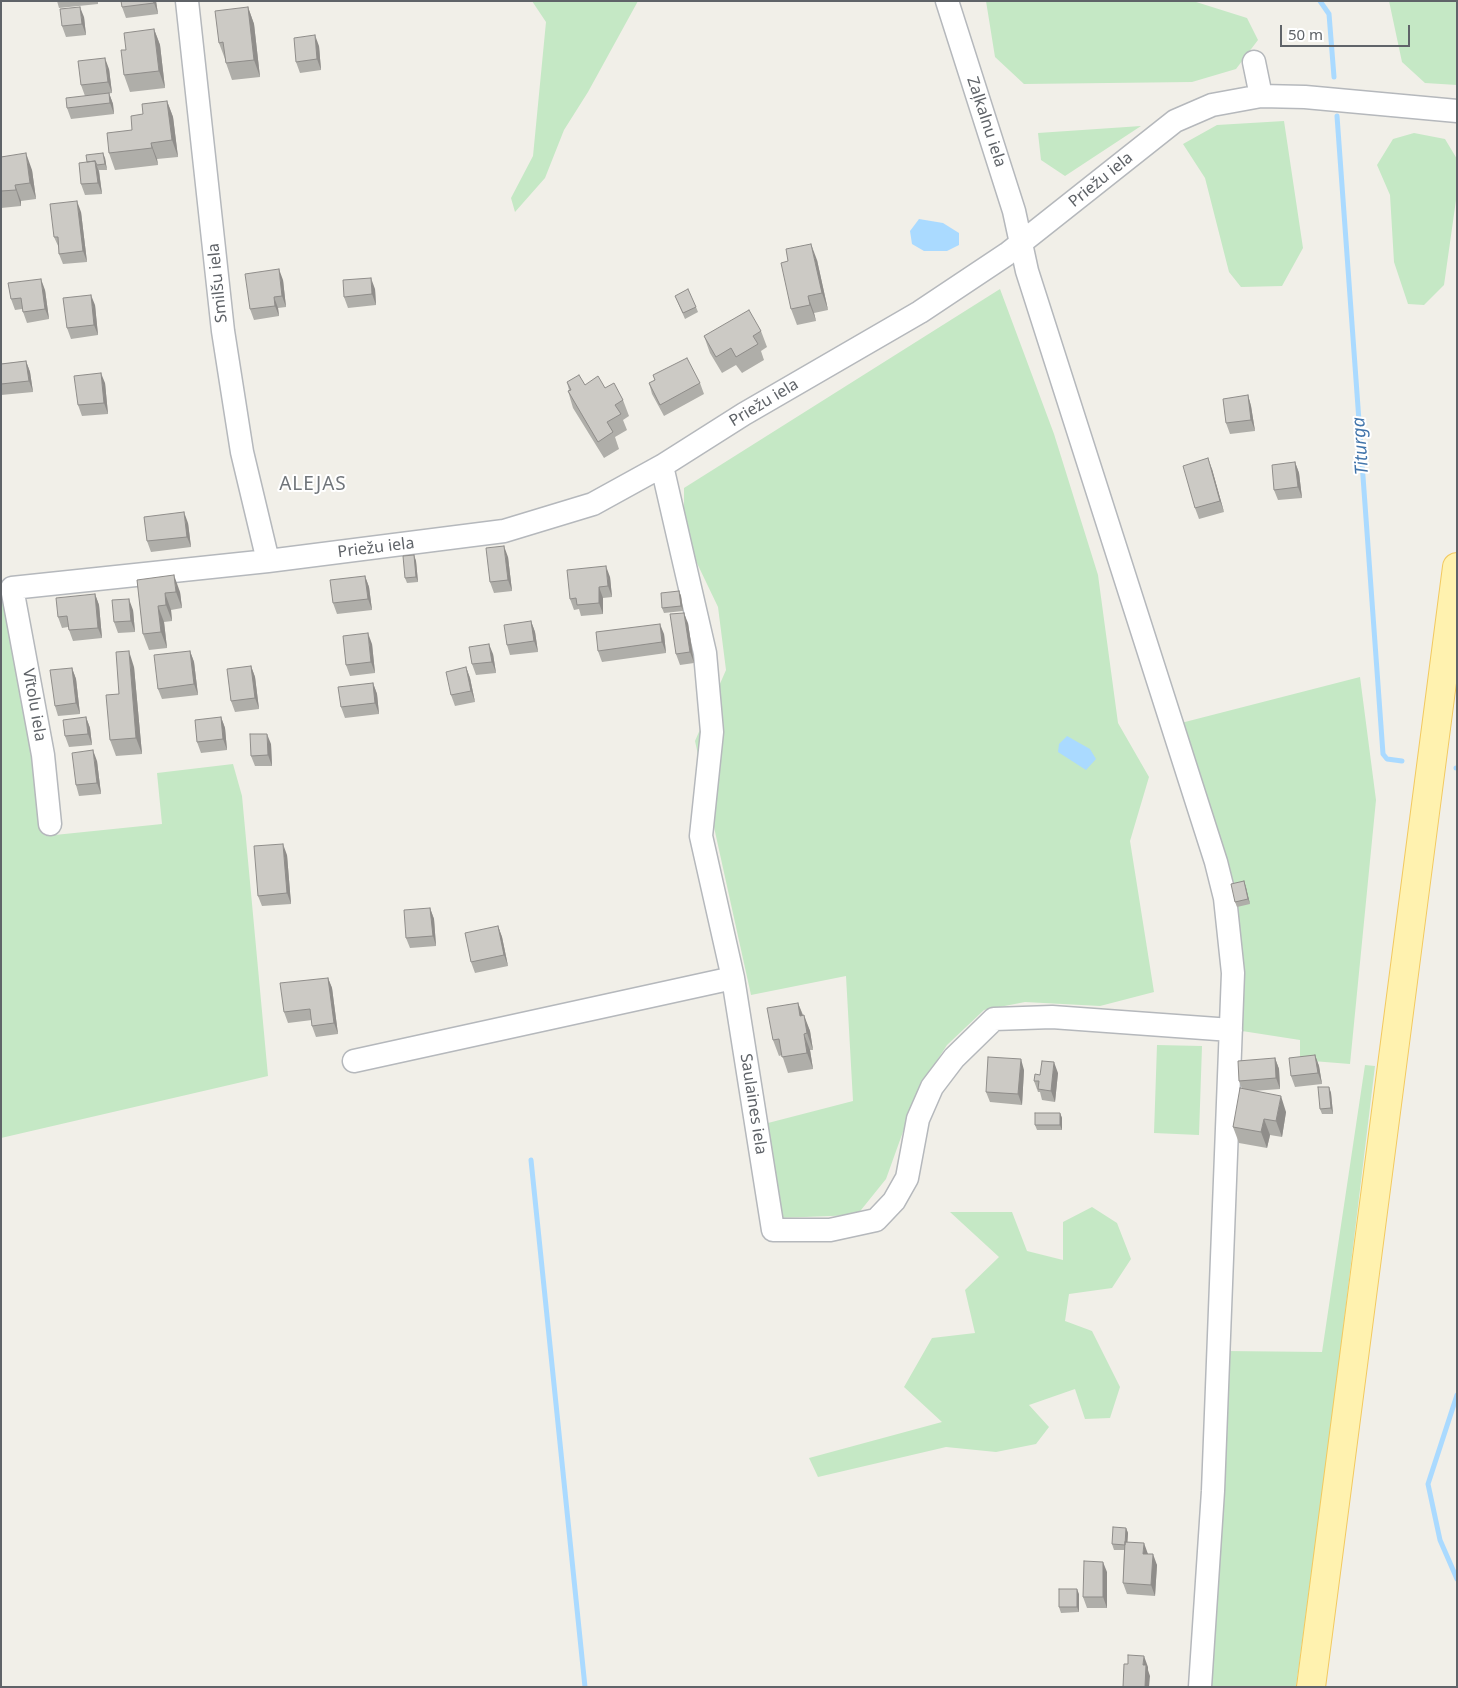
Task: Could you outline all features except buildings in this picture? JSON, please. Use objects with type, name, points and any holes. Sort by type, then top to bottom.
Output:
[{"type":"main road","points":[[1312,1687],[1457,567]]},
{"type":"street","name":"Smilšu iela","points":[[187,1],[223,331],[242,452],[268,561]]},
{"type":"street","name":"Zaļkalnu iela","points":[[947,1],[1014,211],[1027,271],[1216,862],[1225,898],[1233,973],[1213,1490],[1200,1687]]},
{"type":"street","points":[[1254,62],[1261,96]]},
{"type":"street","name":"Priežu iela","points":[[12,588],[268,561],[504,531],[593,504],[662,466],[744,414],[920,312],[1022,243],[1175,121],[1212,105],[1261,96],[1305,97],[1457,110]]},
{"type":"street","name":"Saulaines iela","points":[[662,466],[705,653],[712,732],[700,836],[733,978],[773,1230],[830,1230],[876,1220],[894,1201],[907,1178],[918,1119],[932,1087],[954,1058],[994,1019],[1052,1017],[1231,1030]]},
{"type":"street","name":"Vītolu iela","points":[[12,588],[43,755],[50,824]]},
{"type":"street","points":[[354,1061],[733,978]]},
{"type":"green space","points":[[532,1],[638,1],[588,92],[564,130],[545,178],[515,212],[511,198],[533,156],[546,22]]},
{"type":"green space","points":[[986,1],[1193,1],[1247,18],[1258,40],[1236,69],[1192,82],[1024,84],[995,57]]},
{"type":"green space","points":[[1389,1],[1457,1],[1457,85],[1425,83],[1402,62]]},
{"type":"green space","points":[[1284,121],[1303,248],[1282,286],[1241,287],[1229,272],[1205,178],[1183,144],[1217,125]]},
{"type":"green space","points":[[1141,126],[1065,176],[1041,160],[1038,133]]},
{"type":"green space","points":[[1414,133],[1445,139],[1457,159],[1457,193],[1444,285],[1424,305],[1408,304],[1394,262],[1390,195],[1377,165],[1393,139]]},
{"type":"green space","points":[[1000,289],[1054,434],[1098,575],[1118,723],[1149,777],[1130,841],[1154,992],[1100,1006],[1025,1002],[984,1010],[947,1045],[918,1090],[886,1179],[857,1215],[778,1218],[768,1123],[853,1101],[846,976],[751,995],[695,741],[726,670],[718,607],[684,536],[684,488]]},
{"type":"green space","points":[[1,595],[5,595],[33,743],[45,836],[162,824],[157,773],[233,764],[242,796],[268,1076],[1,1138]]},
{"type":"green space","points":[[1360,677],[1376,800],[1350,1064],[1300,1060],[1300,1040],[1242,1031],[1181,723]]},
{"type":"green space","points":[[1157,1045],[1202,1046],[1199,1135],[1154,1133]]},
{"type":"green space","points":[[1365,1065],[1375,1066],[1332,1420],[1296,1687],[1208,1687],[1225,1351],[1322,1352]]},
{"type":"green space","points":[[1092,1207],[1117,1223],[1131,1259],[1112,1288],[1069,1294],[1065,1321],[1092,1331],[1120,1387],[1110,1418],[1085,1419],[1075,1389],[1029,1405],[1049,1427],[1036,1444],[996,1452],[946,1447],[818,1477],[809,1458],[942,1422],[904,1387],[932,1338],[975,1333],[965,1290],[999,1257],[950,1212],[1012,1212],[1027,1251],[1063,1260],[1063,1222]]},
{"type":"water","points":[[919,219],[943,223],[959,233],[959,245],[947,251],[924,251],[912,244],[910,231]]},
{"type":"water","points":[[1067,736],[1090,749],[1096,759],[1086,770],[1058,752],[1059,744]]},
{"type":"waterway","name":"Titurga","points":[[1320,1],[1329,14],[1334,77]]},
{"type":"waterway","name":"Titurga","points":[[1337,116],[1383,754],[1387,759],[1402,761]]},
{"type":"waterway","points":[[531,1160],[585,1687]]},
{"type":"waterway","name":"Titurga","points":[[1457,1395],[1428,1484],[1440,1540],[1457,1579]]},
{"type":"district","name":"ALEJAS","points":[[313,485]]}]
